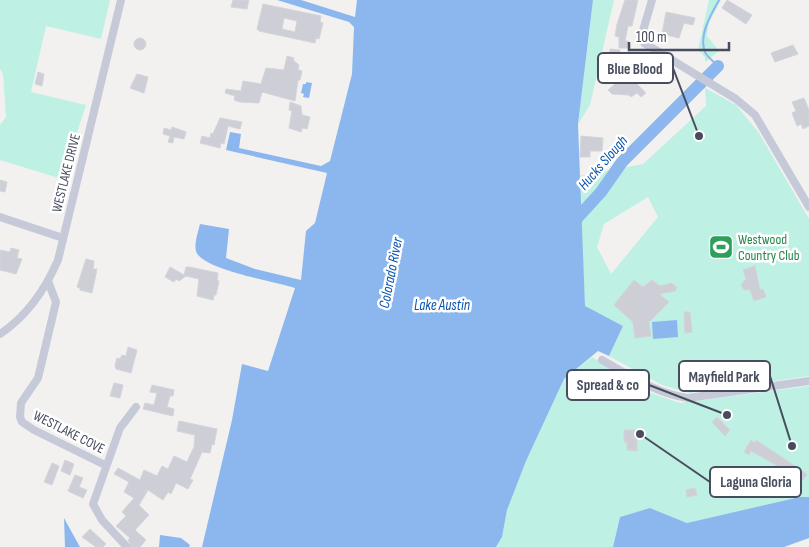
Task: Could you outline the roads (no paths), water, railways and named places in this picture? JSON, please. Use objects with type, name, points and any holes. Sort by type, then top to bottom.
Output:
[{"type":"street","name":"WESTLAKE DRIVE","points":[[0,334],[31,306],[48,281],[58,260],[121,0]]},
{"type":"street","points":[[652,0],[642,34],[644,43],[722,90],[755,115],[809,207]]},
{"type":"street","points":[[0,217],[63,238]]},
{"type":"street","name":"WESTLAKE COVE","points":[[48,281],[56,302],[38,378],[21,402],[20,417],[22,422],[34,430],[105,465]]},
{"type":"street","points":[[602,360],[652,387],[688,398],[809,381]]},
{"type":"street","name":"WESTLAKE COVE","points":[[127,547],[102,520],[93,504],[105,465],[120,428],[136,407]]},
{"type":"water","name":"Lake Austin","points":[[277,0],[301,0],[355,17],[357,0],[593,0],[578,124],[585,306],[623,326],[609,356],[598,351],[564,379],[526,461],[507,510],[502,537],[496,547],[202,547],[232,420],[242,364],[268,371],[295,288],[224,269],[210,264],[201,258],[196,251],[196,238],[200,224],[229,229],[226,258],[255,269],[301,280],[306,231],[315,223],[327,173],[226,150],[230,132],[241,134],[239,148],[321,166],[330,161],[352,74],[354,27],[349,22]]},
{"type":"water","points":[[306,82],[312,83],[309,98],[303,97],[304,94],[301,93],[303,84],[306,84]]},
{"type":"water","points":[[677,320],[678,337],[653,339],[652,322]]},
{"type":"water","points":[[800,497],[809,497],[809,538],[784,547],[613,547],[620,517],[650,508],[687,523]]},
{"type":"water","points":[[64,518],[80,547],[65,547]]},
{"type":"water","points":[[160,535],[181,538],[190,545],[189,547],[159,547]]},
{"type":"waterway","name":"Hucks Slough","points":[[718,66],[706,54],[703,41],[706,26],[719,0]]},
{"type":"waterway","name":"Hucks Slough","points":[[569,227],[601,192],[622,162],[718,66]]},
{"type":"place","name":"Blue Blood","points":[[699,136]]},
{"type":"place","name":"Westwood Country Club","points":[[721,247]]},
{"type":"place","name":"Spread & co","points":[[727,415]]},
{"type":"place","name":"Laguna Gloria","points":[[640,434]]},
{"type":"place","name":"Mayfield Park","points":[[792,446]]},
{"type":"water label","name":"Colorado River","points":[[391,273]]}]
